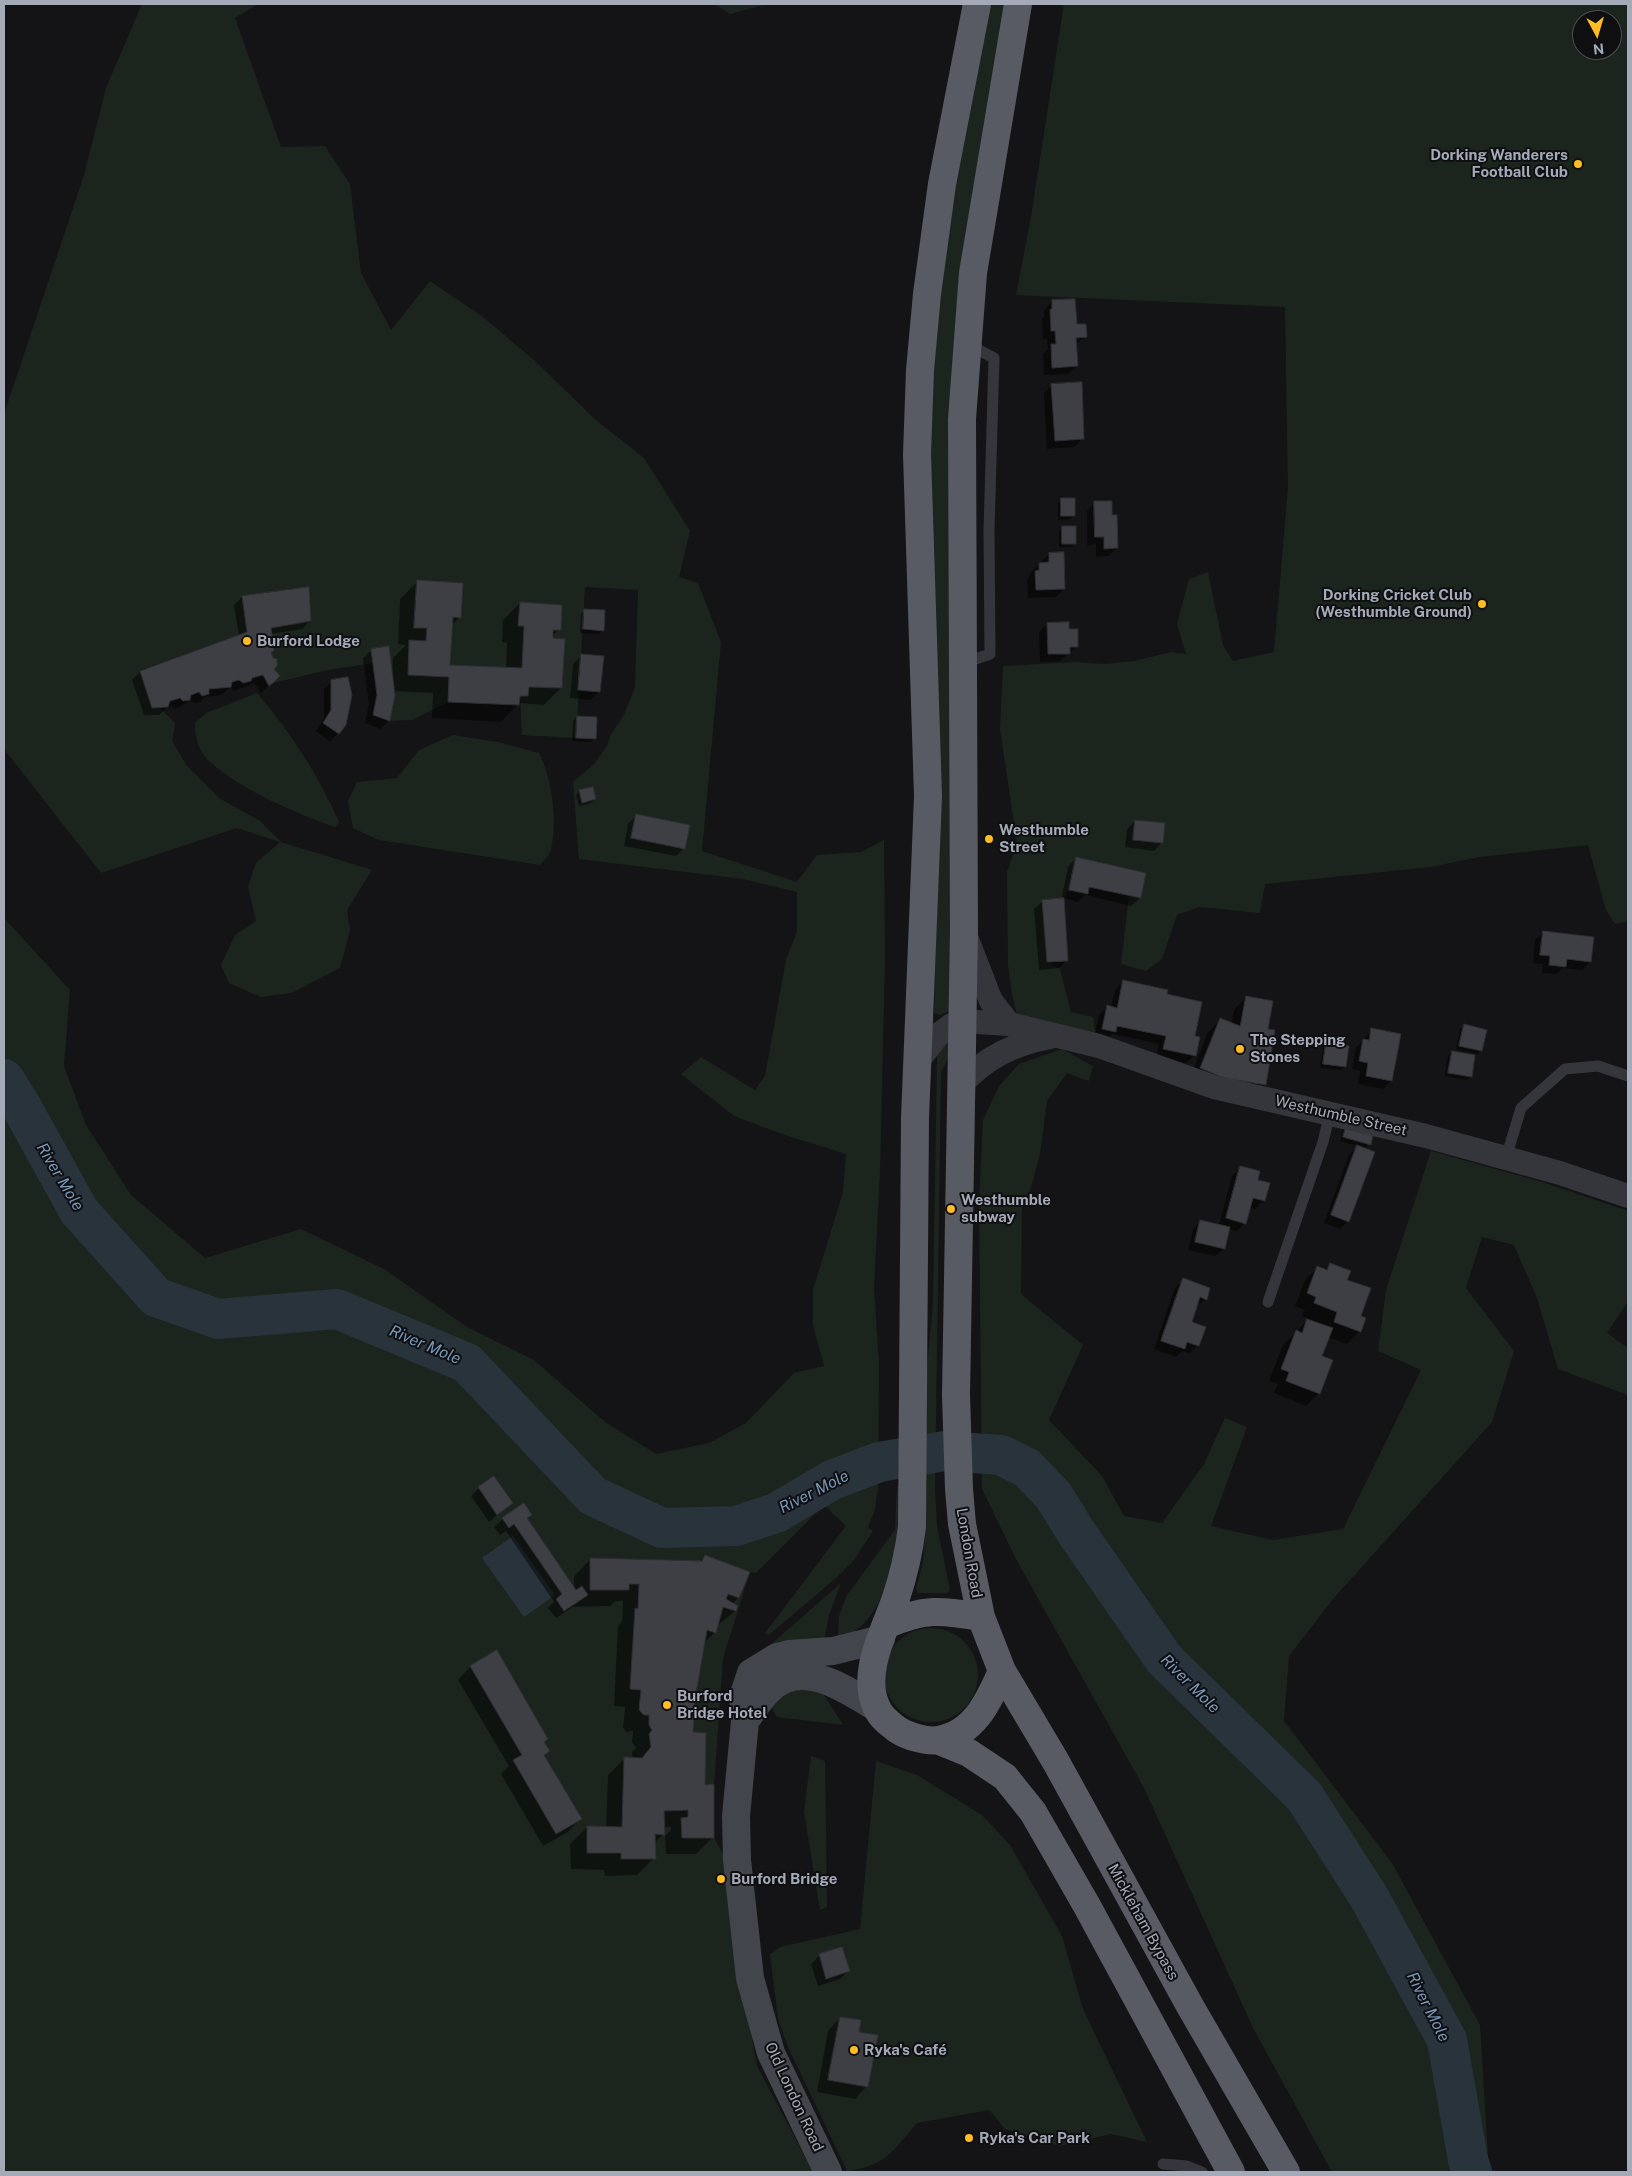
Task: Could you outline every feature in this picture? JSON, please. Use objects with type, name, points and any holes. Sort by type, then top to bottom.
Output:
[{"type":"highway","points":[[977,4],[942,184],[927,294],[920,370],[917,454],[928,796],[915,1118],[913,1488],[908,1560],[883,1632],[874,1664],[872,1688],[877,1708],[886,1720],[901,1732],[918,1738],[937,1740],[969,1753],[1005,1777],[1033,1812],[1087,1906],[1231,2172]]},
{"type":"highway","points":[[960,1086],[964,930],[962,419],[966,344],[973,273],[1018,4]]},
{"type":"highway","name":"London Road","points":[[960,1086],[956,1395],[959,1489],[969,1566],[981,1617]]},
{"type":"highway","points":[[883,1632],[922,1612],[941,1611],[981,1617],[1002,1671],[987,1704],[975,1721],[958,1733],[937,1740]]},
{"type":"highway","name":"Mickleham Bypass","points":[[1002,1671],[1056,1762],[1194,2014],[1286,2172]]},
{"type":"main road","points":[[745,1720],[743,1697],[751,1673],[763,1664],[789,1654],[834,1651],[883,1632]]},
{"type":"main road","points":[[745,1720],[769,1689],[789,1678],[810,1676],[833,1682],[877,1708]]},
{"type":"main road","name":"Old London Road","points":[[745,1720],[736,1816],[740,1903],[750,1978],[771,2053],[828,2172]]},
{"type":"street","points":[[964,930],[991,1002],[1010,1024]]},
{"type":"street","points":[[918,1061],[938,1035],[961,1021]]},
{"type":"street","name":"Westhumble Street","points":[[961,1021],[1010,1024],[1099,1046],[1214,1088],[1330,1113],[1506,1158],[1628,1196]]},
{"type":"street","name":"Westhumble Street","points":[[960,1086],[974,1069],[992,1056],[1024,1042],[1054,1036]]},
{"type":"lane","points":[[1506,1158],[1521,1108],[1565,1069],[1598,1066],[1628,1076]]},
{"type":"lane","points":[[1268,1302],[1323,1142],[1330,1113]]},
{"type":"lane","points":[[1163,2164],[1187,2166],[1202,2172]]},
{"type":"shaded area","points":[[142,4],[258,4],[235,18],[281,147],[325,146],[350,184],[361,273],[391,330],[430,281],[483,317],[534,360],[597,421],[644,458],[690,531],[679,577],[698,583],[721,642],[702,851],[797,882],[817,855],[861,852],[884,840],[885,958],[880,1171],[874,1288],[879,1365],[878,1487],[875,1510],[868,1527],[873,1531],[854,1560],[836,1578],[769,1635],[765,1633],[846,1526],[824,1505],[756,1573],[750,1572],[723,1658],[714,1784],[714,1838],[723,1854],[731,1931],[757,2066],[813,2172],[4,2172],[4,918],[70,990],[64,1066],[86,1125],[131,1195],[205,1258],[301,1229],[384,1269],[467,1327],[534,1360],[605,1422],[656,1454],[709,1443],[746,1423],[794,1373],[824,1366],[813,1325],[813,1290],[843,1192],[846,1154],[785,1135],[734,1116],[681,1074],[701,1057],[755,1090],[765,1076],[786,960],[797,931],[797,892],[743,879],[579,859],[573,782],[594,764],[607,746],[611,734],[624,715],[635,687],[638,590],[585,587],[576,738],[522,735],[520,696],[528,696],[529,687],[562,688],[565,639],[553,638],[553,630],[561,630],[562,605],[520,602],[518,625],[524,626],[522,668],[450,665],[453,617],[463,583],[417,581],[414,628],[427,628],[426,641],[409,640],[408,675],[449,677],[448,702],[412,720],[390,721],[395,695],[388,646],[371,649],[373,663],[328,670],[273,683],[280,677],[274,669],[277,666],[277,659],[273,658],[271,652],[274,651],[271,628],[311,621],[309,587],[242,596],[247,632],[140,670],[152,708],[158,706],[175,723],[172,741],[187,766],[219,798],[260,821],[281,842],[372,870],[347,910],[350,931],[340,968],[291,993],[261,997],[229,983],[221,965],[235,935],[256,921],[248,887],[256,863],[280,842],[237,828],[101,873],[4,749],[4,414],[84,175],[106,88]]},
{"type":"shaded area","points":[[714,4],[767,4],[730,14]]},
{"type":"shaded area","points":[[989,4],[1010,4],[974,201],[960,300],[951,400],[953,807],[949,1011],[940,1015],[934,1013],[936,930],[929,429],[939,295],[951,205]]},
{"type":"shaded area","points":[[1064,4],[1628,4],[1628,921],[1615,924],[1606,910],[1588,845],[1479,857],[1431,867],[1265,884],[1260,913],[1199,907],[1177,915],[1162,959],[1146,971],[1121,964],[1129,896],[1141,898],[1146,873],[1076,857],[1069,890],[1064,898],[1042,900],[1047,962],[1060,969],[1071,1012],[1093,1017],[1096,1036],[1024,1022],[1017,1014],[1008,965],[1007,872],[1017,843],[1000,729],[1003,666],[1074,662],[1104,664],[1135,661],[1171,652],[1186,654],[1177,624],[1189,579],[1208,572],[1223,645],[1233,661],[1274,652],[1288,488],[1285,307],[1016,295],[1031,217]]},
{"type":"shaded area","points":[[257,693],[292,738],[313,771],[339,822],[335,827],[286,808],[252,791],[221,771],[202,753],[197,739],[195,723],[206,713]]},
{"type":"shaded area","points":[[453,735],[498,742],[539,753],[544,763],[550,787],[554,813],[553,838],[550,851],[540,865],[379,840],[353,828],[348,801],[357,782],[397,778],[419,750]]},
{"type":"shaded area","points":[[949,1040],[949,1056],[941,1072],[935,1488],[937,1526],[950,1590],[947,1593],[918,1593],[916,1589],[923,1562],[926,1528],[926,1378],[933,1305],[937,1057],[938,1049]]},
{"type":"shaded area","points":[[1062,1049],[1093,1066],[1089,1081],[1067,1073],[1047,1101],[1040,1154],[1030,1191],[1022,1206],[1021,1294],[1083,1345],[1049,1420],[1102,1476],[1124,1516],[1162,1523],[1204,1464],[1225,1418],[1247,1427],[1211,1526],[1273,1540],[1343,1529],[1421,1370],[1378,1351],[1386,1290],[1431,1151],[1542,1182],[1628,1211],[1628,1301],[1607,1333],[1628,1348],[1628,1395],[1558,1369],[1537,1298],[1514,1245],[1482,1237],[1466,1288],[1514,1351],[1492,1422],[1333,1599],[1289,1656],[1284,1721],[1392,1863],[1480,2025],[1489,2172],[1332,2172],[1253,2028],[1144,1788],[1016,1559],[982,1489],[979,1200],[983,1120],[999,1086],[1019,1064]]},
{"type":"shaded area","points":[[897,1487],[903,1487],[896,1552],[882,1597],[871,1615],[856,1630],[838,1639],[839,1616],[847,1595],[895,1530]]},
{"type":"shaded area","points":[[513,1536],[555,1595],[524,1617],[482,1558]]},
{"type":"shaded area","points":[[841,1583],[829,1615],[824,1642],[770,1645]]},
{"type":"shaded area","points":[[931,1628],[949,1632],[964,1642],[974,1657],[978,1675],[974,1693],[964,1708],[949,1718],[931,1722],[913,1718],[898,1708],[888,1693],[884,1675],[888,1657],[898,1642],[913,1632]]},
{"type":"shaded area","points":[[799,1686],[819,1687],[843,1725],[777,1717],[771,1707],[781,1696]]},
{"type":"shaded area","points":[[811,1756],[825,1761],[827,1907],[820,1910],[804,1812]]},
{"type":"shaded area","points":[[876,1761],[917,1775],[982,1815],[1010,1845],[1062,1936],[1083,2009],[1147,2142],[1111,2134],[1059,2146],[1005,2129],[989,2110],[917,2123],[888,2156],[871,2165],[847,2171],[788,2047],[778,2019],[770,1954],[780,1947],[860,1929]]},
{"type":"building","points":[[1075,299],[1077,324],[1086,324],[1087,337],[1076,338],[1078,366],[1052,368],[1051,344],[1056,344],[1055,331],[1051,331],[1050,309],[1052,309],[1052,300]]},
{"type":"building","points":[[1082,382],[1084,439],[1055,441],[1051,384]]},
{"type":"building","points":[[1061,498],[1075,498],[1075,516],[1061,516]]},
{"type":"building","points":[[1094,501],[1112,501],[1112,515],[1117,515],[1118,548],[1104,549],[1104,537],[1095,537]]},
{"type":"building","points":[[1062,526],[1076,526],[1076,544],[1062,544]]},
{"type":"building","points":[[1064,552],[1065,589],[1036,590],[1035,571],[1039,570],[1039,563],[1049,562],[1049,553]]},
{"type":"building","points":[[417,580],[463,583],[461,618],[453,617],[450,665],[522,668],[524,626],[518,626],[520,602],[562,605],[561,630],[553,630],[553,638],[565,639],[562,688],[529,687],[528,696],[520,696],[519,705],[448,702],[449,677],[408,675],[409,640],[426,641],[427,628],[414,628]]},
{"type":"building","name":"Burford Lodge","points":[[309,587],[311,621],[271,628],[274,651],[271,652],[273,658],[277,659],[277,666],[274,669],[280,676],[273,683],[269,686],[263,675],[243,683],[239,680],[232,682],[231,687],[209,689],[209,694],[202,696],[199,692],[191,695],[190,700],[183,701],[180,698],[170,701],[168,707],[152,708],[140,671],[247,632],[242,596]]},
{"type":"building","points":[[584,609],[605,610],[604,631],[583,629]]},
{"type":"building","points":[[1069,622],[1069,629],[1078,629],[1078,647],[1070,647],[1070,654],[1048,654],[1047,623]]},
{"type":"building","points":[[389,646],[395,695],[390,721],[373,715],[377,695],[371,649]]},
{"type":"building","points":[[581,654],[604,656],[600,692],[578,690]]},
{"type":"building","points":[[348,677],[352,695],[346,725],[339,734],[323,723],[331,710],[331,680]]},
{"type":"building","points":[[577,716],[597,717],[596,739],[576,738]]},
{"type":"building","points":[[593,787],[596,799],[582,803],[579,790]]},
{"type":"building","points":[[636,814],[690,825],[685,849],[631,838]]},
{"type":"building","points":[[1135,820],[1165,823],[1163,843],[1133,840]]},
{"type":"building","points":[[1076,857],[1146,873],[1141,898],[1089,887],[1088,894],[1069,890]]},
{"type":"building","points":[[1064,898],[1068,961],[1047,962],[1042,900]]},
{"type":"building","points":[[1543,931],[1594,937],[1591,962],[1567,959],[1566,967],[1549,965],[1550,956],[1540,955]]},
{"type":"building","points":[[1123,980],[1168,990],[1167,994],[1202,1002],[1195,1036],[1200,1037],[1196,1056],[1163,1049],[1166,1036],[1117,1026],[1116,1032],[1102,1029],[1107,1005],[1117,1008]]},
{"type":"building","name":"The Stepping Stones","points":[[1246,996],[1273,1001],[1268,1029],[1275,1030],[1266,1085],[1224,1078],[1200,1068],[1220,1018],[1240,1026]]},
{"type":"building","points":[[1464,1024],[1487,1030],[1482,1051],[1459,1046]]},
{"type":"building","points":[[1371,1028],[1401,1034],[1392,1081],[1366,1076],[1368,1063],[1359,1061],[1363,1039],[1369,1040]]},
{"type":"building","points":[[1326,1042],[1349,1046],[1346,1067],[1323,1064]]},
{"type":"building","points":[[1452,1051],[1475,1055],[1472,1077],[1448,1073]]},
{"type":"building","points":[[1347,1123],[1374,1130],[1371,1145],[1343,1137]]},
{"type":"building","points":[[1357,1145],[1375,1152],[1349,1222],[1331,1215]]},
{"type":"building","points":[[1240,1166],[1260,1171],[1258,1180],[1270,1183],[1265,1201],[1253,1198],[1246,1224],[1226,1218]]},
{"type":"building","points":[[1200,1220],[1230,1227],[1225,1249],[1195,1242]]},
{"type":"building","points":[[1330,1263],[1351,1271],[1347,1280],[1371,1288],[1361,1316],[1366,1318],[1361,1332],[1334,1322],[1337,1312],[1314,1303],[1316,1297],[1307,1293],[1317,1266],[1327,1270]]},
{"type":"building","points":[[1183,1278],[1210,1288],[1207,1300],[1200,1297],[1192,1322],[1206,1327],[1199,1346],[1187,1342],[1185,1349],[1161,1341]]},
{"type":"building","points":[[1307,1319],[1333,1328],[1322,1356],[1333,1360],[1320,1394],[1286,1381],[1289,1372],[1281,1369],[1296,1330],[1302,1333]]},
{"type":"building","points":[[494,1476],[513,1503],[497,1515],[478,1487]]},
{"type":"building","points":[[524,1503],[532,1515],[527,1518],[576,1590],[582,1586],[588,1595],[564,1611],[556,1599],[562,1594],[514,1524],[509,1528],[502,1518]]},
{"type":"building","name":"Burford Bridge Hotel","points":[[705,1555],[750,1572],[739,1598],[728,1594],[726,1599],[738,1606],[736,1611],[723,1607],[716,1633],[707,1630],[695,1699],[693,1732],[706,1733],[705,1785],[714,1784],[714,1838],[682,1838],[681,1818],[688,1817],[688,1810],[664,1811],[665,1835],[655,1834],[656,1859],[621,1859],[621,1853],[587,1853],[587,1826],[622,1827],[624,1757],[642,1758],[651,1747],[649,1734],[652,1730],[649,1725],[649,1715],[644,1715],[639,1710],[641,1690],[630,1689],[635,1608],[638,1609],[639,1584],[629,1584],[629,1590],[590,1590],[590,1558],[702,1561]]},
{"type":"building","points":[[497,1650],[548,1739],[544,1742],[550,1751],[544,1755],[582,1819],[556,1834],[513,1760],[522,1755],[470,1666]]},
{"type":"building","points":[[842,1947],[850,1971],[826,1979],[819,1954]]},
{"type":"building","name":"Ryka's Café","points":[[840,2017],[861,2020],[859,2032],[878,2035],[868,2087],[828,2080]]},
{"type":"waterway","name":"River Mole","points":[[4,1079],[79,1211],[156,1297],[218,1319],[337,1309],[467,1363],[593,1496],[662,1528],[736,1526],[776,1513],[832,1480],[879,1462],[945,1451],[1001,1455],[1027,1468],[1053,1495],[1076,1532],[1164,1659],[1304,1796],[1369,1897],[1447,2040],[1468,2160],[1472,2172]]},
{"type":"place","name":"Dorking Wanderers Football Club","points":[[1578,164]]},
{"type":"place","name":"Dorking Cricket Club (Westhumble Ground)","points":[[1482,604]]},
{"type":"place","name":"Burford Lodge","points":[[247,641]]},
{"type":"place","name":"Westhumble Street","points":[[989,839]]},
{"type":"place","name":"The Stepping Stones","points":[[1240,1049]]},
{"type":"place","name":"Westhumble subway","points":[[951,1209]]},
{"type":"place","name":"Burford Bridge Hotel","points":[[667,1705]]},
{"type":"place","name":"Burford Bridge","points":[[721,1879]]},
{"type":"place","name":"Ryka's Café","points":[[854,2050]]},
{"type":"place","name":"Ryka's Car Park","points":[[969,2138]]}]
